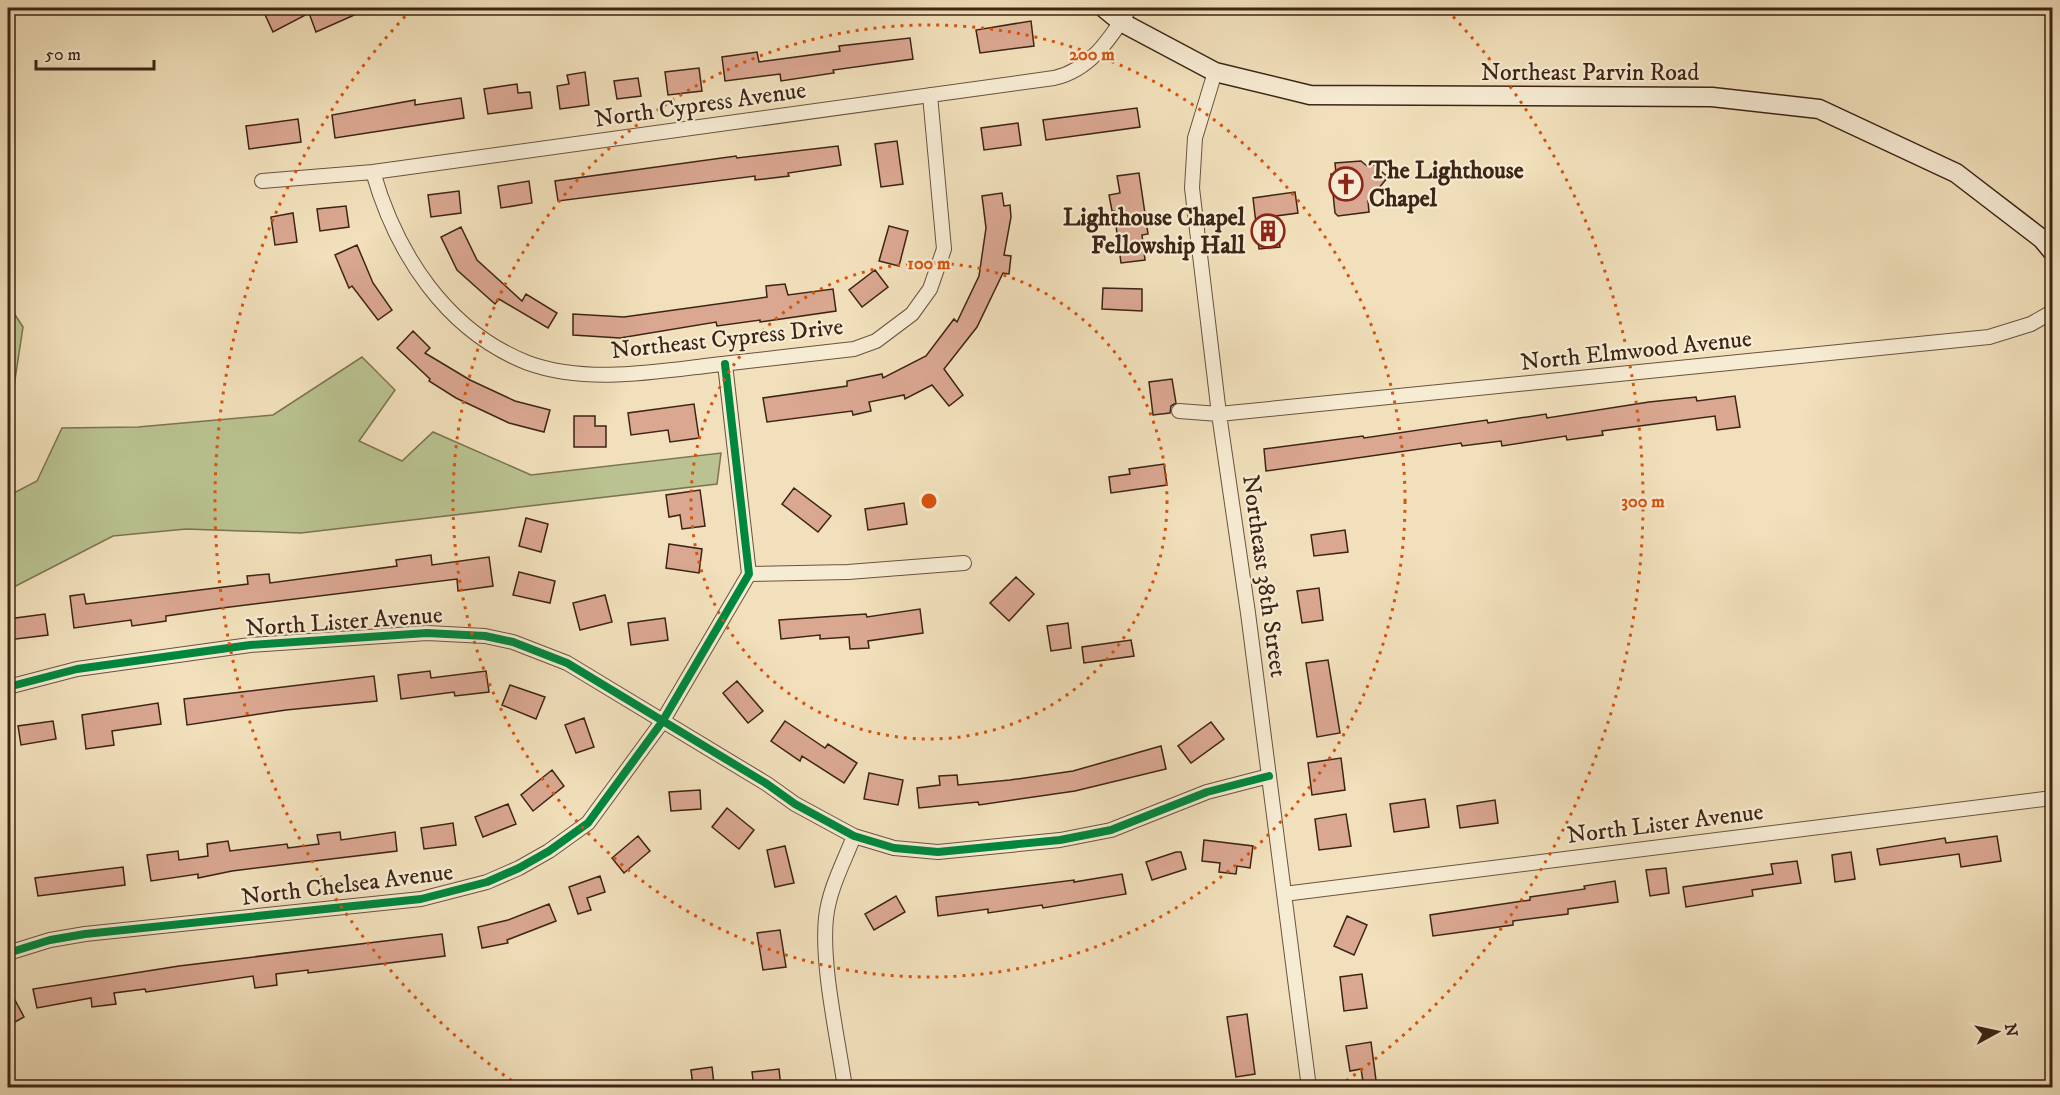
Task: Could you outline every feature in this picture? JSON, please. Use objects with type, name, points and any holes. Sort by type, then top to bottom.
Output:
[{"type":"main road","name":"Northeast Parvin Road","points":[[1104,8],[1126,14],[1215,72],[1310,95],[1712,97],[1819,108],[1956,173],[2042,239],[2052,251]]},
{"type":"street","name":"North Cypress Avenue","points":[[262,181],[373,172],[1066,76],[1095,56],[1126,14]]},
{"type":"street","name":"Northeast 38th Street","points":[[1215,72],[1195,138],[1192,172],[1219,414],[1309,1088]]},
{"type":"street","name":"Northeast Cypress Drive","points":[[373,172],[393,230],[424,282],[462,323],[495,346],[529,363],[571,372],[619,375],[854,349],[876,341],[912,314],[930,289],[944,249],[930,94]]},
{"type":"street","name":"North Elmwood Avenue","points":[[1179,411],[1219,414],[1989,337],[2031,324],[2052,312]]},
{"type":"street","points":[[725,364],[749,574],[848,572],[964,563]]},
{"type":"street","name":"North Chelsea Avenue","points":[[8,953],[50,940],[85,934],[421,899],[487,882],[549,851],[588,823],[662,722],[749,574]]},
{"type":"street","name":"North Lister Avenue","points":[[8,687],[77,669],[250,645],[335,638],[456,633],[513,642],[541,651],[592,677],[662,722],[767,784],[795,804],[854,836],[894,848],[938,852],[1060,840],[1111,830],[1207,792],[1269,776]]},
{"type":"street","name":"North Lister Avenue","points":[[1284,894],[2052,798]]},
{"type":"street","points":[[845,1088],[829,975],[826,918],[832,890],[854,836]]},
{"type":"green space","points":[[8,304],[23,327],[8,426]]},
{"type":"green space","points":[[362,357],[395,390],[359,441],[402,461],[433,432],[531,475],[721,453],[717,484],[301,533],[186,529],[113,536],[8,590],[8,496],[37,481],[62,428],[138,427],[273,415]]},
{"type":"building","points":[[262,8],[370,8],[316,32],[309,13],[273,32]]},
{"type":"building","points":[[1031,21],[1034,46],[980,53],[976,30]]},
{"type":"building","points":[[910,38],[913,59],[833,70],[834,73],[781,81],[780,74],[725,81],[722,57],[757,52],[759,62],[840,51],[839,46]]},
{"type":"building","points":[[699,68],[702,91],[668,95],[665,72]]},
{"type":"building","points":[[585,72],[589,105],[560,109],[557,86],[569,84],[567,75]]},
{"type":"building","points":[[638,78],[641,96],[617,99],[614,81]]},
{"type":"building","points":[[517,84],[518,93],[530,92],[532,108],[488,114],[484,89]]},
{"type":"building","points":[[461,98],[464,118],[335,138],[332,115],[415,100],[415,105]]},
{"type":"building","points":[[1137,108],[1140,127],[1046,140],[1043,120]]},
{"type":"building","points":[[298,119],[301,142],[249,149],[246,126]]},
{"type":"building","points":[[1018,123],[1021,145],[984,150],[981,128]]},
{"type":"building","points":[[897,141],[903,184],[881,187],[875,144]]},
{"type":"building","points":[[838,146],[841,165],[788,173],[789,176],[755,180],[755,176],[558,201],[555,181],[736,156],[737,158]]},
{"type":"building","name":"The Lighthouse Chapel","points":[[1361,161],[1367,166],[1370,162],[1388,177],[1368,201],[1369,212],[1338,216],[1335,213],[1331,174],[1336,174],[1335,163]]},
{"type":"building","points":[[1139,173],[1148,234],[1142,235],[1145,260],[1121,263],[1114,211],[1112,211],[1109,195],[1120,193],[1117,176]]},
{"type":"building","points":[[529,181],[532,203],[501,208],[498,186]]},
{"type":"building","points":[[459,191],[461,213],[431,217],[428,195]]},
{"type":"building","name":"Lighthouse Chapel Fellowship Hall","points":[[1295,192],[1298,213],[1276,216],[1280,247],[1259,249],[1253,198]]},
{"type":"building","points":[[1002,193],[1004,206],[1010,205],[1011,217],[1004,255],[1011,256],[1009,274],[1003,273],[977,327],[944,369],[963,395],[949,406],[932,385],[905,399],[904,395],[869,402],[871,411],[853,415],[852,411],[767,422],[763,398],[847,386],[847,381],[882,374],[883,378],[926,356],[954,319],[957,322],[979,276],[986,228],[982,196]]},
{"type":"building","points":[[346,206],[349,227],[320,231],[317,209]]},
{"type":"building","points":[[293,213],[297,242],[275,245],[271,217]]},
{"type":"building","points":[[889,226],[908,231],[899,266],[879,261]]},
{"type":"building","points":[[461,227],[477,260],[522,301],[526,294],[557,313],[548,328],[499,299],[495,304],[457,270],[441,237]]},
{"type":"building","points":[[357,245],[373,283],[392,310],[378,320],[352,286],[349,288],[335,255]]},
{"type":"building","points":[[875,270],[888,287],[862,307],[849,290]]},
{"type":"building","points":[[785,284],[788,295],[833,289],[836,311],[717,326],[716,322],[620,338],[573,335],[573,314],[624,317],[767,297],[766,286]]},
{"type":"building","points":[[1103,288],[1142,289],[1142,311],[1102,309]]},
{"type":"building","points":[[413,331],[430,348],[425,353],[470,380],[515,401],[550,410],[544,432],[509,423],[456,398],[429,381],[430,379],[397,348]]},
{"type":"building","points":[[1172,379],[1176,403],[1171,406],[1170,413],[1153,415],[1149,382]]},
{"type":"building","points":[[1735,396],[1740,427],[1717,430],[1715,416],[1602,431],[1603,435],[1567,440],[1566,436],[1502,446],[1501,441],[1462,446],[1461,443],[1266,471],[1264,449],[1363,436],[1364,438],[1487,420],[1488,423],[1546,414],[1547,418],[1649,402],[1696,397],[1697,401]]},
{"type":"building","points":[[694,404],[699,438],[670,442],[668,430],[631,435],[628,413]]},
{"type":"building","points":[[574,416],[595,416],[595,426],[606,426],[606,447],[574,447]]},
{"type":"building","points":[[1164,464],[1167,485],[1111,493],[1109,477],[1130,474],[1129,469]]},
{"type":"building","points":[[794,488],[831,516],[818,532],[782,504]]},
{"type":"building","points":[[700,490],[705,526],[682,529],[680,515],[669,517],[666,495]]},
{"type":"building","points":[[904,503],[907,524],[868,530],[865,509]]},
{"type":"building","points":[[526,518],[548,524],[541,552],[519,546]]},
{"type":"building","points":[[1345,530],[1348,552],[1314,556],[1311,535]]},
{"type":"building","points":[[669,544],[702,549],[699,573],[666,568]]},
{"type":"building","points":[[431,555],[432,565],[489,557],[493,586],[458,591],[457,579],[166,616],[166,621],[132,626],[131,620],[74,628],[70,596],[84,594],[86,604],[248,584],[247,576],[269,574],[270,583],[397,566],[396,560]]},
{"type":"building","points":[[519,572],[555,581],[550,603],[513,595]]},
{"type":"building","points":[[1016,577],[1034,594],[1009,621],[990,603]]},
{"type":"building","points":[[1319,588],[1323,620],[1302,623],[1297,591]]},
{"type":"building","points":[[605,595],[612,622],[580,630],[573,603]]},
{"type":"building","points":[[920,609],[923,633],[868,641],[869,648],[850,649],[849,637],[820,639],[820,635],[781,639],[779,620],[866,614],[867,617]]},
{"type":"building","points":[[45,614],[48,635],[8,640],[8,619]]},
{"type":"building","points":[[665,618],[668,640],[631,645],[628,623]]},
{"type":"building","points":[[1068,623],[1071,648],[1051,651],[1047,626]]},
{"type":"building","points":[[1131,640],[1134,656],[1084,663],[1082,647]]},
{"type":"building","points":[[1328,660],[1340,733],[1317,737],[1306,663]]},
{"type":"building","points":[[430,671],[431,678],[486,671],[489,692],[455,696],[454,692],[401,699],[398,675]]},
{"type":"building","points":[[374,676],[377,701],[286,710],[187,725],[184,699]]},
{"type":"building","points":[[737,681],[763,711],[748,723],[723,693]]},
{"type":"building","points":[[510,685],[545,697],[536,719],[502,705]]},
{"type":"building","points":[[158,703],[161,724],[112,731],[114,745],[86,749],[82,715]]},
{"type":"building","points":[[584,718],[594,747],[576,753],[565,725]]},
{"type":"building","points":[[53,721],[56,739],[21,745],[18,726]]},
{"type":"building","points":[[785,721],[825,748],[828,744],[857,763],[844,783],[802,756],[800,761],[771,741]]},
{"type":"building","points":[[1211,722],[1224,739],[1191,763],[1178,746]]},
{"type":"building","points":[[1161,746],[1166,769],[1075,791],[979,805],[978,802],[919,808],[917,788],[940,785],[939,776],[957,775],[958,785],[1010,780],[1073,771]]},
{"type":"building","points":[[1341,758],[1345,790],[1312,795],[1308,763]]},
{"type":"building","points":[[552,770],[564,786],[533,811],[521,795]]},
{"type":"building","points":[[869,773],[903,780],[898,805],[864,799]]},
{"type":"building","points":[[700,790],[701,809],[671,811],[669,792]]},
{"type":"building","points":[[1425,799],[1429,827],[1394,832],[1390,804]]},
{"type":"building","points":[[1495,800],[1498,823],[1460,828],[1457,806]]},
{"type":"building","points":[[508,804],[516,824],[483,837],[475,817]]},
{"type":"building","points":[[727,808],[754,830],[739,849],[712,827]]},
{"type":"building","points":[[1346,814],[1351,846],[1319,850],[1315,819]]},
{"type":"building","points":[[453,823],[456,845],[424,849],[421,828]]},
{"type":"building","points":[[340,832],[341,840],[395,832],[397,851],[232,871],[198,878],[198,874],[151,881],[147,855],[178,851],[179,860],[208,856],[207,844],[228,841],[230,851],[287,844],[288,848],[319,844],[317,835]]},
{"type":"building","points":[[638,836],[650,851],[624,873],[612,858]]},
{"type":"building","points":[[1997,836],[2001,861],[1961,867],[1959,854],[1880,865],[1877,849],[1945,838],[1946,843]]},
{"type":"building","points":[[1204,840],[1253,846],[1250,868],[1237,866],[1236,874],[1219,872],[1220,863],[1202,861]]},
{"type":"building","points":[[785,846],[794,883],[775,887],[767,850]]},
{"type":"building","points":[[1181,852],[1186,869],[1152,880],[1146,862]]},
{"type":"building","points":[[1851,852],[1855,879],[1835,882],[1832,855]]},
{"type":"building","points":[[1797,861],[1801,883],[1752,890],[1753,896],[1686,907],[1683,887],[1773,874],[1771,864]]},
{"type":"building","points":[[123,867],[125,885],[38,896],[35,878]]},
{"type":"building","points":[[1666,868],[1669,893],[1650,896],[1646,870]]},
{"type":"building","points":[[1122,874],[1126,894],[1043,908],[1042,905],[988,913],[988,909],[938,916],[936,897],[1074,880],[1074,882]]},
{"type":"building","points":[[600,876],[605,892],[587,898],[591,910],[578,914],[569,887]]},
{"type":"building","points":[[1615,881],[1618,902],[1568,909],[1568,914],[1513,921],[1513,925],[1433,936],[1430,915],[1530,900],[1530,897],[1585,889],[1584,886]]},
{"type":"building","points":[[896,896],[905,912],[874,930],[865,914]]},
{"type":"building","points":[[549,904],[556,921],[507,940],[508,943],[482,948],[478,927],[508,920]]},
{"type":"building","points":[[1347,916],[1367,925],[1354,955],[1334,946]]},
{"type":"building","points":[[780,930],[786,967],[763,970],[757,933]]},
{"type":"building","points":[[442,934],[445,956],[308,973],[308,970],[276,974],[277,985],[255,988],[253,976],[146,992],[145,989],[114,993],[116,1004],[92,1007],[91,998],[37,1008],[33,989],[179,966]]},
{"type":"building","points":[[1362,974],[1367,1008],[1344,1011],[1340,977]]},
{"type":"building","points":[[8,987],[24,1017],[8,1026]]},
{"type":"building","points":[[1247,1014],[1255,1074],[1236,1077],[1227,1017]]},
{"type":"building","points":[[1371,1042],[1377,1088],[1364,1088],[1361,1069],[1350,1071],[1346,1046]]},
{"type":"building","points":[[712,1067],[714,1084],[693,1087],[691,1070]]},
{"type":"building","points":[[779,1069],[781,1088],[754,1088],[752,1072]]},
{"type":"cycle path","points":[[8,953],[50,940],[85,934],[421,899],[487,882],[519,868],[549,851],[588,823],[662,722],[749,574],[725,364]]},
{"type":"cycle path","points":[[8,687],[77,669],[250,645],[427,633],[485,636],[513,642],[567,663],[767,784],[795,804],[854,836],[894,848],[938,852],[1060,840],[1111,830],[1207,792],[1269,776]]},
{"type":"place","name":"The Lighthouse Chapel","points":[[1346,184]]},
{"type":"place","name":"Lighthouse Chapel Fellowship Hall","points":[[1268,231]]}]
